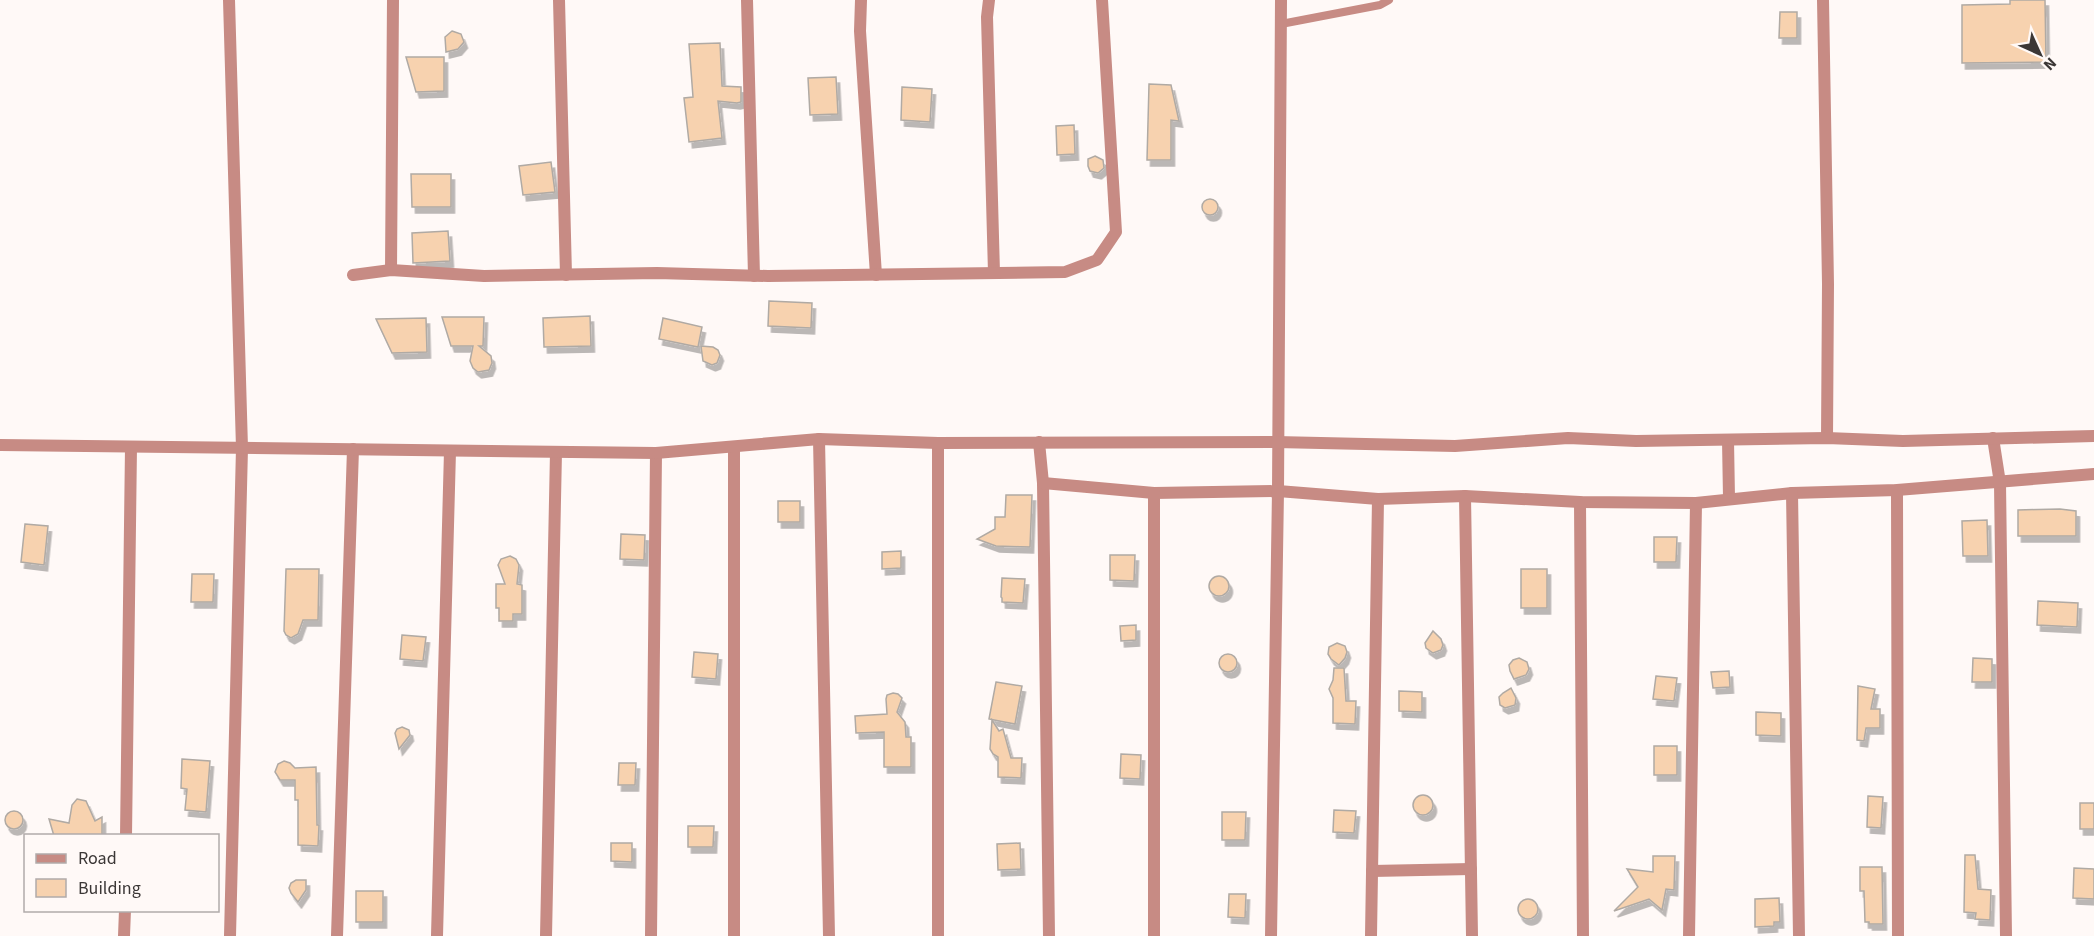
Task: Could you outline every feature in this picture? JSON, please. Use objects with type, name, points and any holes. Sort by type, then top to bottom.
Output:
[{"type":"street","points":[[229,0],[242,448],[230,936]]},
{"type":"street","points":[[391,270],[393,0]]},
{"type":"street","points":[[559,0],[566,275]]},
{"type":"street","points":[[747,0],[754,276]]},
{"type":"street","points":[[861,0],[860,31],[876,275]]},
{"type":"street","points":[[989,0],[987,17],[994,273]]},
{"type":"street","points":[[353,275],[391,270],[484,276],[657,273],[754,276],[1065,272],[1097,260],[1116,232],[1102,0]]},
{"type":"street","points":[[1271,936],[1278,491],[1276,442],[1281,0]]},
{"type":"street","points":[[1823,0],[1828,284],[1827,438]]},
{"type":"street","points":[[0,445],[656,453],[819,439],[938,443],[1276,442],[1455,446],[1568,438],[1728,440],[1827,438],[1903,441],[2094,436]]},
{"type":"street","points":[[1993,438],[2000,483],[2006,936]]},
{"type":"street","points":[[819,439],[829,936]]},
{"type":"street","points":[[1728,440],[1729,498]]},
{"type":"street","points":[[1040,442],[1049,936]]},
{"type":"street","points":[[938,443],[938,936]]},
{"type":"street","points":[[126,834],[131,447]]},
{"type":"street","points":[[734,447],[734,936]]},
{"type":"street","points":[[337,936],[352,449]]},
{"type":"street","points":[[437,936],[450,451]]},
{"type":"street","points":[[546,936],[556,452]]},
{"type":"street","points":[[651,936],[656,453]]},
{"type":"street","points":[[1042,483],[1155,493],[1278,491],[1378,499],[1465,496],[1580,502],[1696,503],[1792,493],[1897,490],[2094,474]]},
{"type":"street","points":[[1897,490],[1898,936]]},
{"type":"street","points":[[1154,936],[1155,493]]},
{"type":"street","points":[[1792,493],[1799,936]]},
{"type":"street","points":[[1465,496],[1472,936]]},
{"type":"street","points":[[1371,936],[1378,499]]},
{"type":"street","points":[[1580,502],[1583,936]]},
{"type":"street","points":[[1689,936],[1696,503]]},
{"type":"street","points":[[1372,871],[1471,869]]},
{"type":"street","points":[[124,912],[124,936]]},
{"type":"lane","points":[[1281,24],[1380,4],[1389,0]]},
{"type":"building","points":[[2010,0],[2045,0],[2046,62],[1962,63],[1962,5],[2010,4]]},
{"type":"building","points":[[1780,12],[1797,12],[1797,38],[1779,38]]},
{"type":"building","points":[[452,31],[461,34],[464,42],[458,49],[446,52],[445,37]]},
{"type":"building","points":[[720,43],[722,86],[741,87],[741,102],[718,101],[722,138],[689,142],[684,98],[693,97],[689,44]]},
{"type":"building","points":[[406,57],[444,57],[444,91],[416,92]]},
{"type":"building","points":[[836,77],[838,114],[810,115],[808,78]]},
{"type":"building","points":[[1149,84],[1171,85],[1179,121],[1171,120],[1171,160],[1147,160]]},
{"type":"building","points":[[902,87],[932,89],[930,122],[901,120]]},
{"type":"building","points":[[1074,125],[1075,154],[1057,155],[1056,126]]},
{"type":"building","points":[[1095,156],[1103,160],[1104,168],[1098,173],[1090,171],[1088,166],[1088,159]]},
{"type":"building","points":[[551,162],[555,192],[523,195],[519,166]]},
{"type":"building","points":[[411,174],[451,174],[451,207],[412,207]]},
{"type":"building","points":[[1207,199],[1213,199],[1218,207],[1216,213],[1207,215],[1202,210],[1202,204]]},
{"type":"building","points":[[448,231],[450,261],[413,263],[412,233]]},
{"type":"building","points":[[769,301],[812,303],[811,328],[768,326]]},
{"type":"building","points":[[590,316],[591,346],[544,347],[543,318]]},
{"type":"building","points":[[442,317],[484,317],[483,346],[479,346],[491,356],[492,363],[489,370],[478,372],[473,368],[470,361],[473,346],[451,346]]},
{"type":"building","points":[[426,318],[427,352],[392,353],[376,319]]},
{"type":"building","points":[[663,318],[702,327],[698,347],[659,339]]},
{"type":"building","points":[[701,346],[718,350],[720,355],[717,363],[712,365],[703,361]]},
{"type":"building","points":[[1006,495],[1032,495],[1030,547],[996,546],[977,539],[995,529],[995,517],[1005,517]]},
{"type":"building","points":[[778,501],[800,501],[800,522],[778,522]]},
{"type":"building","points":[[2018,510],[2076,511],[2076,536],[2018,536]]},
{"type":"building","points":[[1987,520],[1988,556],[1963,556],[1962,521]]},
{"type":"building","points":[[25,524],[48,526],[44,565],[21,562]]},
{"type":"building","points":[[621,534],[645,535],[644,560],[620,559]]},
{"type":"building","points":[[1654,537],[1677,537],[1676,562],[1654,562]]},
{"type":"building","points":[[901,551],[901,568],[882,569],[882,552]]},
{"type":"building","points":[[1110,555],[1135,555],[1134,581],[1110,580]]},
{"type":"building","points":[[510,556],[516,559],[519,565],[517,584],[522,585],[522,614],[513,614],[513,621],[499,621],[499,608],[496,608],[496,584],[505,584],[498,565],[501,559]]},
{"type":"building","points":[[286,569],[319,569],[318,620],[303,620],[298,634],[291,638],[284,631]]},
{"type":"building","points":[[1521,569],[1547,569],[1547,608],[1521,608]]},
{"type":"building","points":[[192,574],[214,574],[213,602],[191,602]]},
{"type":"building","points":[[1219,576],[1226,579],[1229,586],[1226,593],[1219,596],[1212,593],[1209,586],[1212,579]]},
{"type":"building","points":[[1002,578],[1025,579],[1023,603],[1002,602]]},
{"type":"building","points":[[2038,601],[2078,603],[2077,627],[2037,625]]},
{"type":"building","points":[[1136,625],[1136,640],[1121,641],[1120,626]]},
{"type":"building","points":[[1433,631],[1441,639],[1443,645],[1441,650],[1433,653],[1426,648],[1425,643]]},
{"type":"building","points":[[402,635],[426,637],[423,661],[400,659]]},
{"type":"building","points":[[1337,643],[1345,646],[1347,652],[1339,665],[1328,654],[1329,647]]},
{"type":"building","points":[[694,652],[718,654],[716,679],[692,677]]},
{"type":"building","points":[[1228,654],[1234,657],[1237,663],[1234,669],[1228,672],[1222,669],[1219,663],[1222,657]]},
{"type":"building","points":[[1519,658],[1527,662],[1529,669],[1526,675],[1514,679],[1509,665],[1513,660]]},
{"type":"building","points":[[1973,658],[1992,659],[1992,682],[1972,682]]},
{"type":"building","points":[[1334,668],[1344,668],[1346,701],[1356,701],[1355,724],[1333,723],[1333,698],[1329,689],[1333,680]]},
{"type":"building","points":[[1729,671],[1730,687],[1713,688],[1711,672]]},
{"type":"building","points":[[1656,676],[1677,678],[1674,701],[1653,699]]},
{"type":"building","points":[[996,682],[1022,686],[1015,724],[989,719]]},
{"type":"building","points":[[1858,686],[1875,689],[1871,709],[1880,709],[1880,728],[1866,728],[1864,741],[1857,740]]},
{"type":"building","points":[[1511,688],[1516,698],[1515,705],[1505,708],[1500,705],[1499,697]]},
{"type":"building","points":[[1399,691],[1422,692],[1422,712],[1399,711]]},
{"type":"building","points":[[893,693],[902,698],[897,712],[905,722],[906,737],[911,737],[911,767],[884,767],[884,732],[856,733],[855,716],[887,714],[887,695]]},
{"type":"building","points":[[1756,712],[1781,713],[1781,736],[1756,735]]},
{"type":"building","points":[[992,720],[999,731],[1003,729],[1011,758],[1022,758],[1021,778],[998,777],[998,757],[990,749]]},
{"type":"building","points":[[402,727],[409,730],[410,735],[399,749],[395,733]]},
{"type":"building","points":[[1654,746],[1677,746],[1677,775],[1654,775]]},
{"type":"building","points":[[1121,754],[1141,755],[1140,779],[1120,778]]},
{"type":"building","points":[[182,759],[210,761],[206,812],[185,810],[187,789],[181,788]]},
{"type":"building","points":[[284,761],[295,768],[316,767],[318,846],[298,845],[298,800],[295,800],[295,780],[280,780],[275,772],[278,764]]},
{"type":"building","points":[[619,763],[636,763],[635,785],[618,785]]},
{"type":"building","points":[[1423,795],[1430,798],[1433,805],[1430,812],[1423,815],[1416,812],[1413,805],[1416,798]]},
{"type":"building","points":[[1868,796],[1883,797],[1881,828],[1867,827]]},
{"type":"building","points":[[77,799],[86,801],[95,821],[102,817],[102,834],[53,834],[49,819],[69,823],[72,805]]},
{"type":"building","points":[[2080,803],[2094,803],[2094,829],[2080,829]]},
{"type":"building","points":[[1334,810],[1356,811],[1354,833],[1333,832]]},
{"type":"building","points":[[14,811],[20,814],[23,820],[20,826],[14,829],[8,826],[5,820],[8,814]]},
{"type":"building","points":[[1222,812],[1246,812],[1245,840],[1222,840]]},
{"type":"building","points":[[688,826],[714,826],[713,847],[688,847]]},
{"type":"building","points":[[611,843],[632,843],[632,862],[611,861]]},
{"type":"building","points":[[1020,843],[1021,869],[998,870],[997,844]]},
{"type":"building","points":[[1965,855],[1975,855],[1978,889],[1991,890],[1990,920],[1975,919],[1976,913],[1964,912]]},
{"type":"building","points":[[1653,856],[1675,856],[1674,890],[1666,889],[1662,910],[1649,899],[1614,911],[1638,887],[1627,869],[1653,872]]},
{"type":"building","points":[[1860,867],[1882,867],[1883,924],[1865,922],[1864,891],[1860,891]]},
{"type":"building","points":[[2074,868],[2094,869],[2094,899],[2073,898]]},
{"type":"building","points":[[296,880],[306,880],[306,890],[298,902],[289,888]]},
{"type":"building","points":[[356,891],[383,891],[383,922],[356,922]]},
{"type":"building","points":[[1229,894],[1246,894],[1245,918],[1228,917]]},
{"type":"building","points":[[1779,898],[1780,922],[1774,922],[1774,926],[1755,927],[1755,899]]},
{"type":"building","points":[[1528,899],[1535,902],[1538,909],[1535,916],[1528,919],[1521,916],[1518,909],[1521,902]]}]
